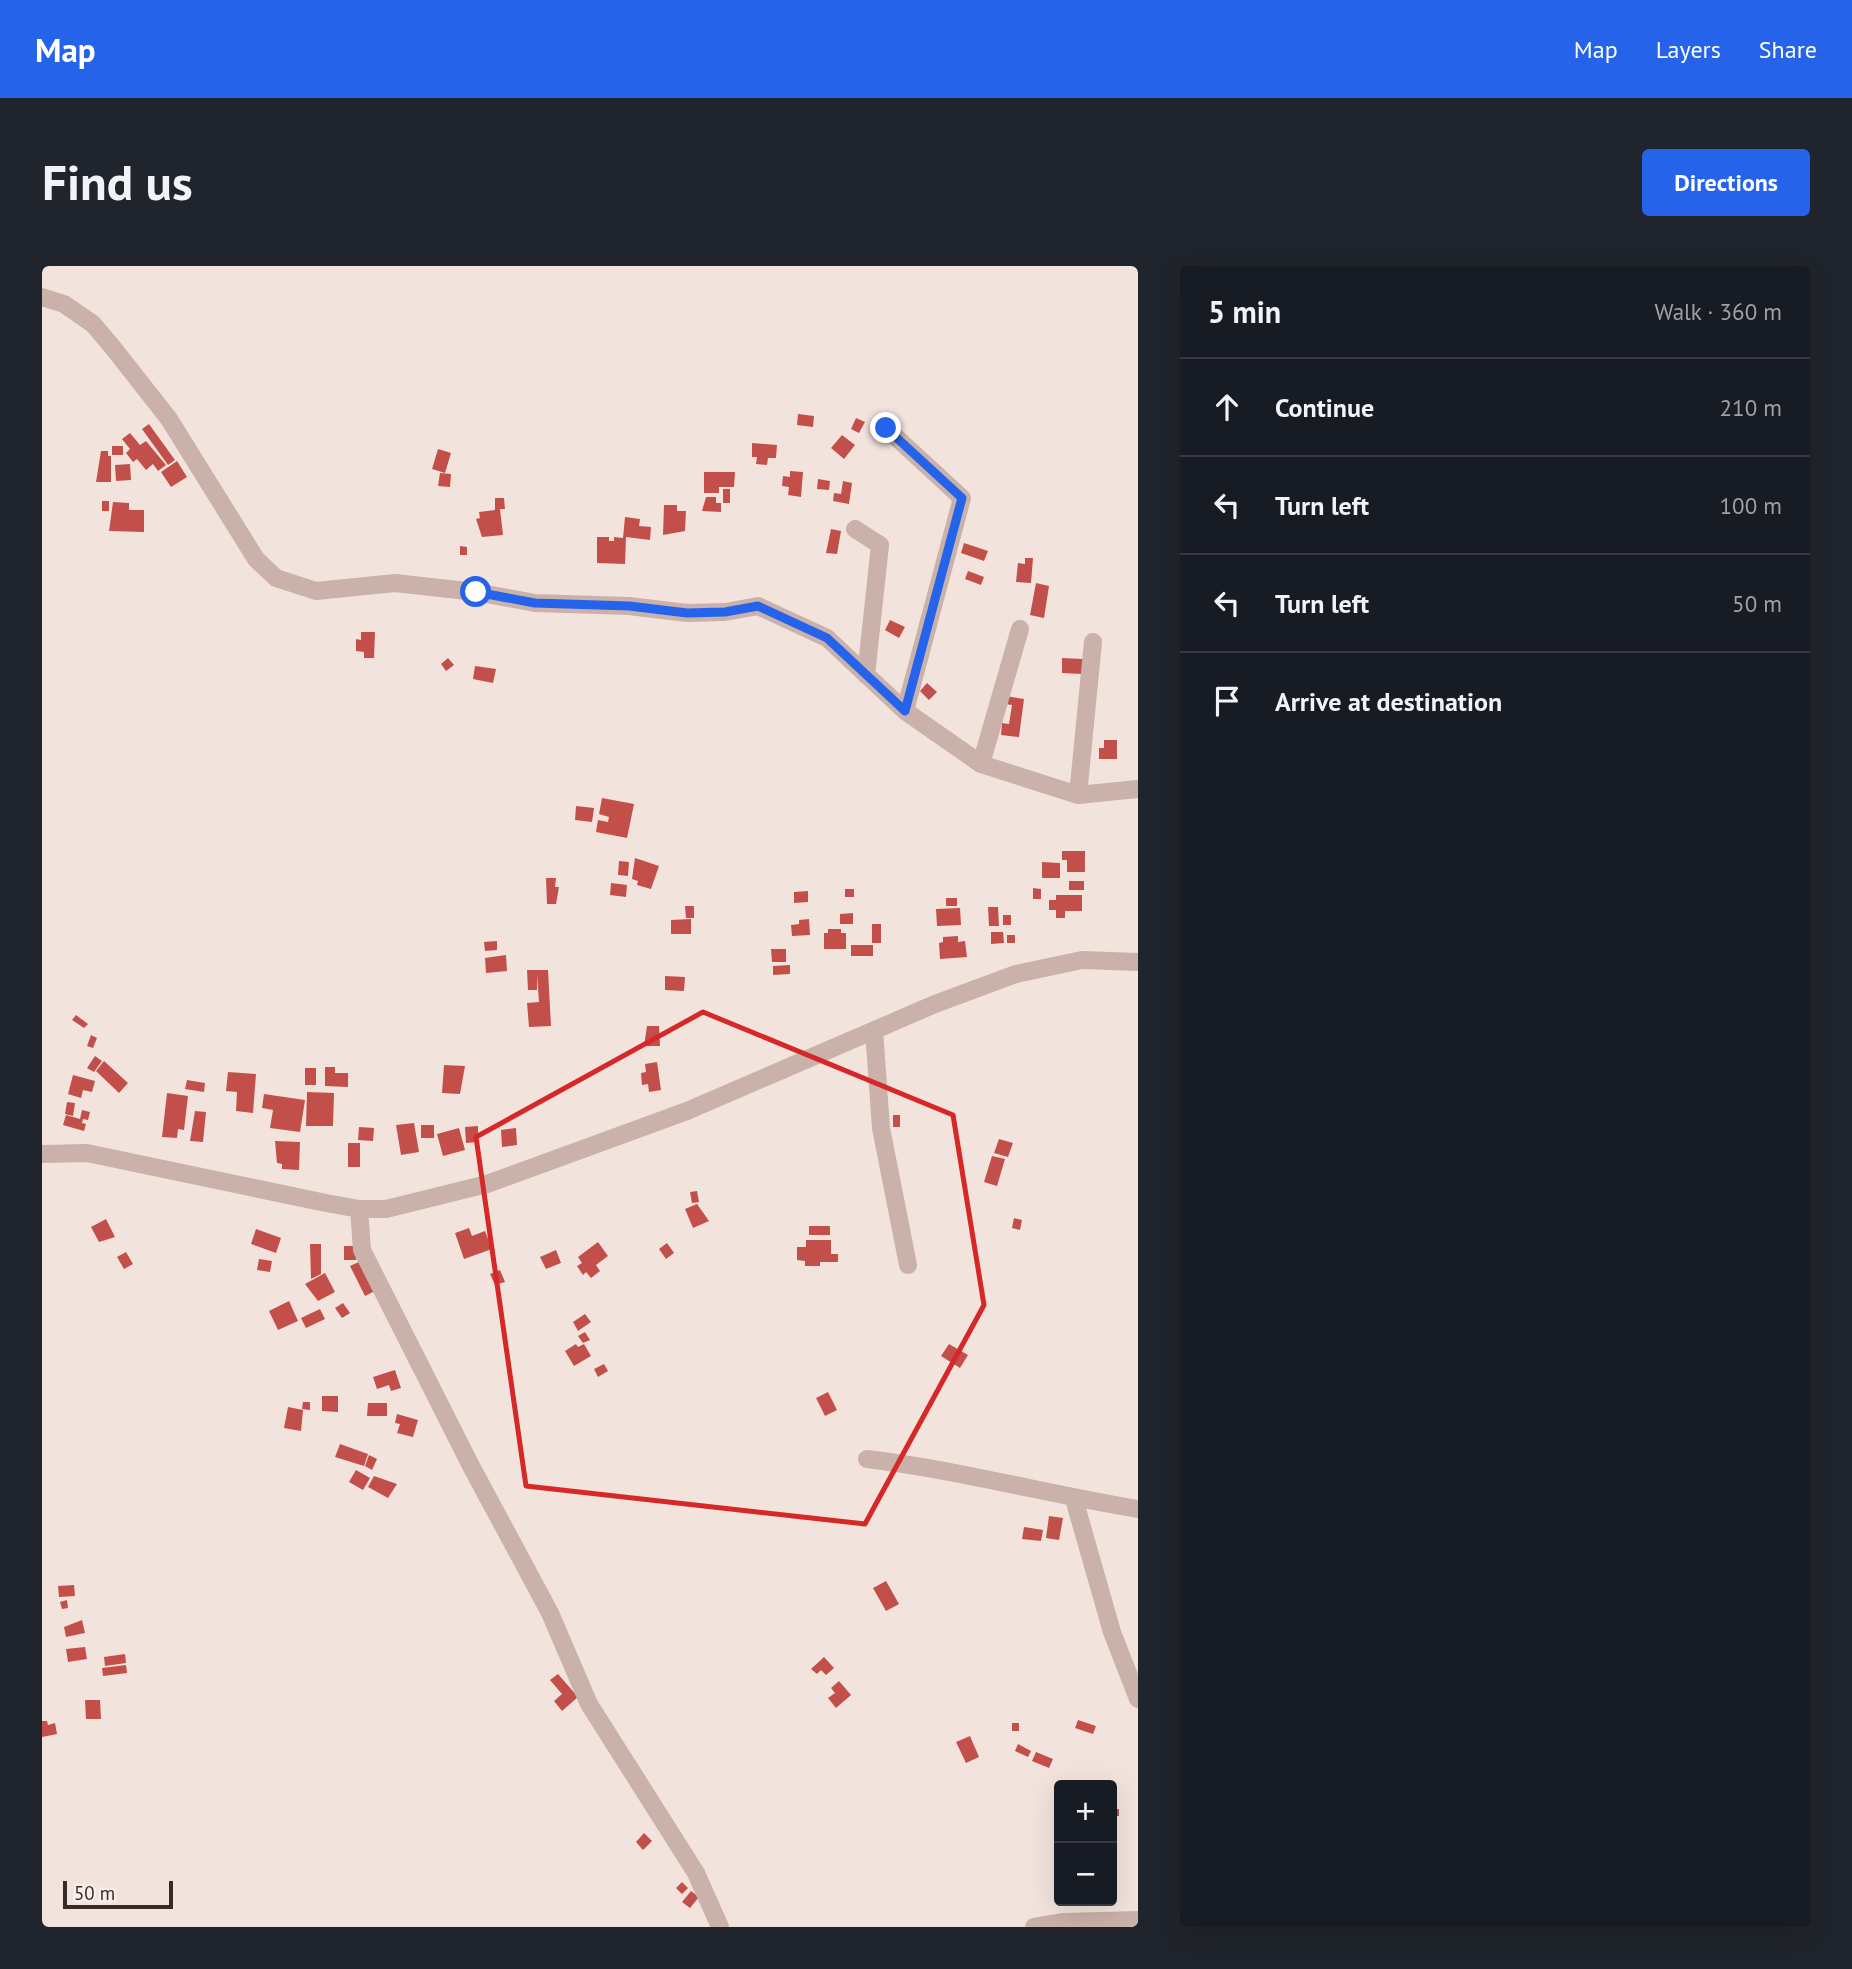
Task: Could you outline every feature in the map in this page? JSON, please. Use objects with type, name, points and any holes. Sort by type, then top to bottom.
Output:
[{"type":"street","points":[[42,297],[64,304],[93,324],[114,349],[170,419],[256,559],[276,579],[316,591],[395,583],[476,592],[535,603],[629,606],[687,613],[725,612],[758,606],[827,638],[905,711],[981,764],[1078,795],[1138,789]]},
{"type":"street","points":[[886,428],[962,498],[905,711]]},
{"type":"street","points":[[855,529],[880,545],[866,674]]},
{"type":"street","points":[[981,764],[1020,629]]},
{"type":"street","points":[[1078,795],[1093,642]]},
{"type":"street","points":[[42,1154],[87,1153],[359,1209],[386,1209],[487,1184],[687,1111],[874,1030],[1016,974],[1082,960],[1138,962]]},
{"type":"street","points":[[874,1030],[881,1128],[908,1265]]},
{"type":"street","points":[[359,1209],[362,1250],[464,1453],[550,1613],[589,1704],[696,1873],[720,1927]]},
{"type":"street","points":[[867,1459],[953,1471],[1074,1499],[1138,1509]]},
{"type":"street","points":[[1074,1499],[1108,1620],[1138,1699]]},
{"type":"street","points":[[1034,1927],[1064,1922],[1138,1920]]},
{"type":"highlighted area","points":[[703,1012],[953,1115],[984,1305],[865,1524],[526,1486],[476,1137]]},
{"type":"building","points":[[798,414],[814,416],[813,427],[797,425]]},
{"type":"building","points":[[856,418],[865,422],[859,433],[851,429]]},
{"type":"building","points":[[149,424],[175,460],[168,465],[142,429]]},
{"type":"building","points":[[130,433],[140,445],[146,441],[166,465],[158,471],[153,464],[146,470],[137,459],[133,462],[126,453],[130,449],[122,439]]},
{"type":"building","points":[[842,435],[855,445],[844,459],[831,448]]},
{"type":"building","points":[[752,443],[777,445],[776,458],[768,458],[767,465],[756,464],[757,457],[752,457]]},
{"type":"building","points":[[112,446],[123,446],[123,455],[112,455]]},
{"type":"building","points":[[438,449],[451,453],[445,473],[432,469]]},
{"type":"building","points":[[101,451],[108,451],[108,456],[111,456],[111,482],[96,482]]},
{"type":"building","points":[[177,461],[187,477],[171,487],[161,472]]},
{"type":"building","points":[[130,464],[131,480],[116,481],[115,465]]},
{"type":"building","points":[[790,471],[803,472],[801,497],[788,495],[789,487],[782,486],[783,476],[790,477]]},
{"type":"building","points":[[704,472],[735,472],[734,487],[719,487],[719,493],[704,493]]},
{"type":"building","points":[[440,473],[451,474],[450,487],[438,486]]},
{"type":"building","points":[[818,479],[830,481],[829,490],[817,489]]},
{"type":"building","points":[[843,481],[852,483],[849,504],[833,501],[834,493],[841,494]]},
{"type":"building","points":[[723,489],[730,489],[730,503],[723,503]]},
{"type":"building","points":[[706,497],[716,497],[716,503],[721,503],[721,512],[702,511]]},
{"type":"building","points":[[495,498],[504,498],[505,509],[500,509],[503,535],[482,537],[476,519],[480,518],[479,512],[495,510]]},
{"type":"building","points":[[102,501],[109,501],[109,511],[102,511]]},
{"type":"building","points":[[113,502],[129,503],[129,510],[144,510],[144,532],[109,531]]},
{"type":"building","points":[[664,505],[677,505],[677,511],[686,511],[685,531],[663,535]]},
{"type":"building","points":[[625,517],[640,519],[639,526],[651,527],[650,540],[626,537],[625,564],[597,563],[597,537],[609,537],[609,541],[614,541],[614,537],[623,538]]},
{"type":"building","points":[[831,529],[841,531],[837,554],[826,553]]},
{"type":"building","points":[[964,543],[988,551],[984,561],[961,553]]},
{"type":"building","points":[[460,546],[467,547],[467,555],[460,555]]},
{"type":"building","points":[[1025,558],[1033,558],[1031,583],[1016,582],[1018,563],[1025,564]]},
{"type":"building","points":[[968,571],[984,577],[981,585],[965,579]]},
{"type":"building","points":[[1036,583],[1049,586],[1044,618],[1030,615]]},
{"type":"building","points":[[890,620],[905,627],[899,638],[885,630]]},
{"type":"building","points":[[361,632],[375,632],[374,658],[364,658],[364,652],[356,651],[356,639],[361,640]]},
{"type":"building","points":[[448,658],[454,665],[446,671],[441,664]]},
{"type":"building","points":[[1062,658],[1083,659],[1082,674],[1062,673]]},
{"type":"building","points":[[475,666],[496,669],[493,683],[473,679]]},
{"type":"building","points":[[927,683],[937,692],[929,700],[920,691]]},
{"type":"building","points":[[1006,696],[1024,699],[1019,737],[1001,735],[1002,723],[1009,724],[1012,705],[1005,704]]},
{"type":"building","points":[[1104,740],[1117,740],[1117,759],[1099,759],[1099,748],[1104,748]]},
{"type":"building","points":[[602,798],[634,804],[627,838],[596,832],[598,820],[608,822],[609,817],[599,814]]},
{"type":"building","points":[[576,806],[594,808],[592,822],[575,820]]},
{"type":"building","points":[[1062,851],[1085,851],[1085,872],[1067,872],[1067,860],[1062,860]]},
{"type":"building","points":[[635,858],[659,866],[651,889],[637,885],[638,881],[632,879]]},
{"type":"building","points":[[619,861],[629,862],[628,876],[618,875]]},
{"type":"building","points":[[1042,862],[1060,863],[1060,878],[1042,878]]},
{"type":"building","points":[[546,878],[556,878],[555,887],[559,887],[556,904],[547,904]]},
{"type":"building","points":[[1069,881],[1084,881],[1084,890],[1069,890]]},
{"type":"building","points":[[611,883],[627,885],[626,897],[610,895]]},
{"type":"building","points":[[1033,888],[1041,889],[1041,899],[1033,899]]},
{"type":"building","points":[[845,889],[854,889],[854,897],[845,897]]},
{"type":"building","points":[[808,891],[808,902],[794,903],[794,892]]},
{"type":"building","points":[[1056,895],[1082,895],[1082,911],[1065,911],[1065,918],[1056,918],[1056,910],[1049,910],[1049,900],[1056,900]]},
{"type":"building","points":[[946,898],[957,898],[957,906],[946,906]]},
{"type":"building","points":[[685,906],[694,906],[694,918],[686,918]]},
{"type":"building","points":[[988,907],[998,907],[999,926],[989,926]]},
{"type":"building","points":[[960,908],[961,925],[937,926],[936,909]]},
{"type":"building","points":[[853,913],[853,924],[840,924],[840,914]]},
{"type":"building","points":[[1003,915],[1011,915],[1011,925],[1003,925]]},
{"type":"building","points":[[691,919],[691,934],[671,934],[671,920]]},
{"type":"building","points":[[809,919],[810,935],[792,936],[791,925],[799,924],[799,920]]},
{"type":"building","points":[[872,924],[881,924],[881,943],[872,943]]},
{"type":"building","points":[[828,929],[841,929],[841,933],[846,933],[846,949],[824,949],[824,933],[828,933]]},
{"type":"building","points":[[991,932],[1003,932],[1004,943],[991,944]]},
{"type":"building","points":[[1007,935],[1015,935],[1015,943],[1007,943]]},
{"type":"building","points":[[958,936],[958,942],[965,941],[967,957],[940,959],[939,943],[943,942],[943,937]]},
{"type":"building","points":[[497,941],[497,950],[485,951],[484,942]]},
{"type":"building","points":[[851,945],[873,945],[873,956],[851,956]]},
{"type":"building","points":[[771,949],[786,949],[786,962],[772,962]]},
{"type":"building","points":[[506,955],[507,971],[486,973],[485,958]]},
{"type":"building","points":[[790,965],[790,974],[773,975],[773,966]]},
{"type":"building","points":[[527,970],[548,970],[551,1026],[529,1027],[527,1003],[539,1002],[537,974],[537,990],[528,990]]},
{"type":"building","points":[[665,976],[685,977],[684,991],[665,990]]},
{"type":"building","points":[[76,1015],[88,1024],[84,1028],[72,1020]]},
{"type":"building","points":[[647,1026],[659,1026],[660,1046],[644,1046]]},
{"type":"building","points":[[91,1035],[97,1038],[93,1048],[87,1046]]},
{"type":"building","points":[[95,1056],[102,1061],[94,1072],[87,1068]]},
{"type":"building","points":[[104,1061],[128,1083],[119,1093],[96,1071]]},
{"type":"building","points":[[657,1062],[661,1090],[649,1092],[648,1084],[642,1085],[641,1073],[646,1072],[645,1064]]},
{"type":"building","points":[[444,1065],[465,1066],[460,1094],[442,1093]]},
{"type":"building","points":[[325,1067],[335,1067],[335,1073],[348,1073],[348,1087],[325,1086]]},
{"type":"building","points":[[305,1068],[316,1068],[316,1085],[305,1085]]},
{"type":"building","points":[[228,1072],[256,1074],[253,1113],[236,1111],[237,1092],[226,1091]]},
{"type":"building","points":[[73,1075],[95,1081],[92,1092],[83,1090],[81,1098],[68,1094]]},
{"type":"building","points":[[187,1080],[205,1083],[204,1092],[185,1089]]},
{"type":"building","points":[[307,1092],[334,1093],[333,1126],[306,1126]]},
{"type":"building","points":[[167,1093],[188,1096],[184,1130],[178,1129],[177,1138],[162,1137]]},
{"type":"building","points":[[264,1094],[305,1100],[300,1132],[270,1128],[273,1110],[262,1108]]},
{"type":"building","points":[[67,1102],[75,1103],[73,1116],[65,1114]]},
{"type":"building","points":[[82,1110],[90,1112],[88,1120],[83,1119],[82,1123],[86,1124],[84,1131],[63,1125],[66,1115],[80,1119]]},
{"type":"building","points":[[195,1111],[206,1112],[203,1142],[190,1141]]},
{"type":"building","points":[[893,1115],[900,1115],[900,1127],[893,1127]]},
{"type":"building","points":[[414,1123],[419,1152],[401,1155],[396,1125]]},
{"type":"building","points":[[421,1125],[434,1125],[434,1138],[421,1138]]},
{"type":"building","points":[[478,1126],[478,1142],[466,1143],[465,1127]]},
{"type":"building","points":[[359,1127],[374,1128],[373,1141],[358,1140]]},
{"type":"building","points":[[459,1128],[465,1150],[443,1156],[437,1134]]},
{"type":"building","points":[[516,1128],[517,1145],[502,1147],[501,1130]]},
{"type":"building","points":[[999,1139],[1013,1143],[1008,1157],[994,1153]]},
{"type":"building","points":[[275,1141],[300,1142],[299,1170],[282,1169],[282,1164],[277,1163]]},
{"type":"building","points":[[348,1143],[360,1143],[360,1167],[348,1167]]},
{"type":"building","points":[[992,1156],[1005,1159],[997,1186],[984,1182]]},
{"type":"building","points":[[697,1191],[699,1202],[692,1203],[690,1192]]},
{"type":"building","points":[[697,1204],[709,1221],[693,1228],[685,1209]]},
{"type":"building","points":[[1014,1218],[1022,1220],[1020,1230],[1012,1228]]},
{"type":"building","points":[[106,1219],[115,1237],[99,1242],[91,1227]]},
{"type":"building","points":[[809,1226],[830,1226],[830,1235],[809,1235]]},
{"type":"building","points":[[469,1228],[472,1236],[485,1231],[492,1249],[464,1259],[455,1233]]},
{"type":"building","points":[[256,1229],[281,1238],[276,1253],[251,1244]]},
{"type":"building","points":[[806,1240],[831,1240],[831,1254],[838,1254],[838,1262],[820,1262],[820,1266],[805,1266],[805,1261],[797,1260],[797,1247],[806,1247]]},
{"type":"building","points":[[598,1242],[608,1256],[596,1265],[600,1271],[591,1278],[586,1272],[583,1275],[577,1266],[582,1263],[578,1257]]},
{"type":"building","points":[[667,1243],[674,1253],[666,1259],[659,1249]]},
{"type":"building","points":[[310,1244],[321,1244],[321,1274],[311,1279]]},
{"type":"building","points":[[344,1246],[356,1246],[356,1260],[344,1260]]},
{"type":"building","points":[[556,1250],[561,1263],[546,1269],[540,1257]]},
{"type":"building","points":[[126,1252],[133,1264],[124,1269],[117,1257]]},
{"type":"building","points":[[259,1259],[272,1261],[270,1272],[257,1270]]},
{"type":"building","points":[[361,1261],[375,1291],[365,1296],[350,1266]]},
{"type":"building","points":[[500,1270],[505,1282],[495,1285],[490,1274]]},
{"type":"building","points":[[325,1273],[335,1292],[318,1301],[305,1284]]},
{"type":"building","points":[[289,1301],[298,1321],[278,1330],[269,1311]]},
{"type":"building","points":[[343,1303],[350,1313],[342,1318],[335,1308]]},
{"type":"building","points":[[320,1309],[325,1319],[306,1328],[301,1318]]},
{"type":"building","points":[[585,1314],[591,1322],[578,1331],[573,1322]]},
{"type":"building","points":[[585,1332],[590,1340],[583,1343],[578,1336]]},
{"type":"building","points":[[576,1344],[578,1347],[584,1344],[591,1356],[574,1366],[565,1351]]},
{"type":"building","points":[[949,1344],[968,1355],[960,1368],[941,1356]]},
{"type":"building","points":[[604,1364],[608,1371],[598,1377],[594,1369]]},
{"type":"building","points":[[395,1370],[401,1388],[391,1391],[389,1385],[377,1389],[373,1377]]},
{"type":"building","points":[[828,1392],[837,1410],[825,1416],[816,1398]]},
{"type":"building","points":[[322,1396],[338,1396],[338,1412],[322,1411]]},
{"type":"building","points":[[303,1402],[310,1402],[310,1410],[302,1409]]},
{"type":"building","points":[[368,1403],[387,1403],[387,1416],[367,1416]]},
{"type":"building","points":[[288,1407],[303,1410],[301,1431],[284,1428]]},
{"type":"building","points":[[397,1414],[418,1420],[413,1437],[397,1433],[400,1424],[395,1423]]},
{"type":"building","points":[[340,1444],[368,1454],[364,1466],[335,1457]]},
{"type":"building","points":[[369,1455],[377,1459],[372,1470],[365,1466]]},
{"type":"building","points":[[356,1470],[370,1478],[363,1490],[349,1482]]},
{"type":"building","points":[[374,1476],[397,1484],[388,1498],[368,1487]]},
{"type":"building","points":[[1049,1516],[1063,1518],[1059,1540],[1046,1538]]},
{"type":"building","points":[[1024,1527],[1043,1530],[1041,1541],[1022,1539]]},
{"type":"building","points":[[886,1581],[899,1604],[886,1611],[873,1588]]},
{"type":"building","points":[[74,1585],[75,1596],[59,1597],[58,1586]]},
{"type":"building","points":[[67,1600],[68,1608],[62,1609],[60,1602]]},
{"type":"building","points":[[82,1620],[85,1633],[66,1637],[64,1627]]},
{"type":"building","points":[[85,1647],[87,1659],[68,1662],[66,1649]]},
{"type":"building","points":[[125,1654],[126,1663],[105,1666],[104,1657]]},
{"type":"building","points":[[824,1657],[834,1668],[826,1675],[821,1670],[817,1674],[811,1669]]},
{"type":"building","points":[[126,1665],[127,1673],[103,1676],[102,1668]]},
{"type":"building","points":[[558,1674],[578,1697],[562,1711],[554,1701],[562,1694],[550,1680]]},
{"type":"building","points":[[839,1681],[851,1695],[836,1708],[828,1698],[835,1693],[831,1688]]},
{"type":"building","points":[[85,1700],[100,1700],[101,1719],[86,1719]]},
{"type":"building","points":[[1078,1720],[1096,1726],[1093,1734],[1075,1728]]},
{"type":"building","points":[[42,1721],[47,1721],[48,1725],[55,1723],[57,1734],[42,1737]]},
{"type":"building","points":[[1012,1723],[1019,1723],[1019,1731],[1012,1731]]},
{"type":"building","points":[[970,1736],[979,1757],[966,1763],[956,1742]]},
{"type":"building","points":[[1018,1744],[1031,1751],[1028,1757],[1015,1751]]},
{"type":"building","points":[[1036,1752],[1053,1759],[1049,1768],[1032,1761]]},
{"type":"building","points":[[644,1833],[652,1841],[643,1850],[636,1842]]},
{"type":"building","points":[[682,1882],[688,1888],[682,1894],[676,1888]]},
{"type":"building","points":[[691,1891],[699,1897],[690,1908],[682,1902]]},
{"type":"route","points":[[476,592],[535,603],[629,606],[687,613],[725,612],[758,606],[827,638],[905,711],[962,498],[886,428]]}]
